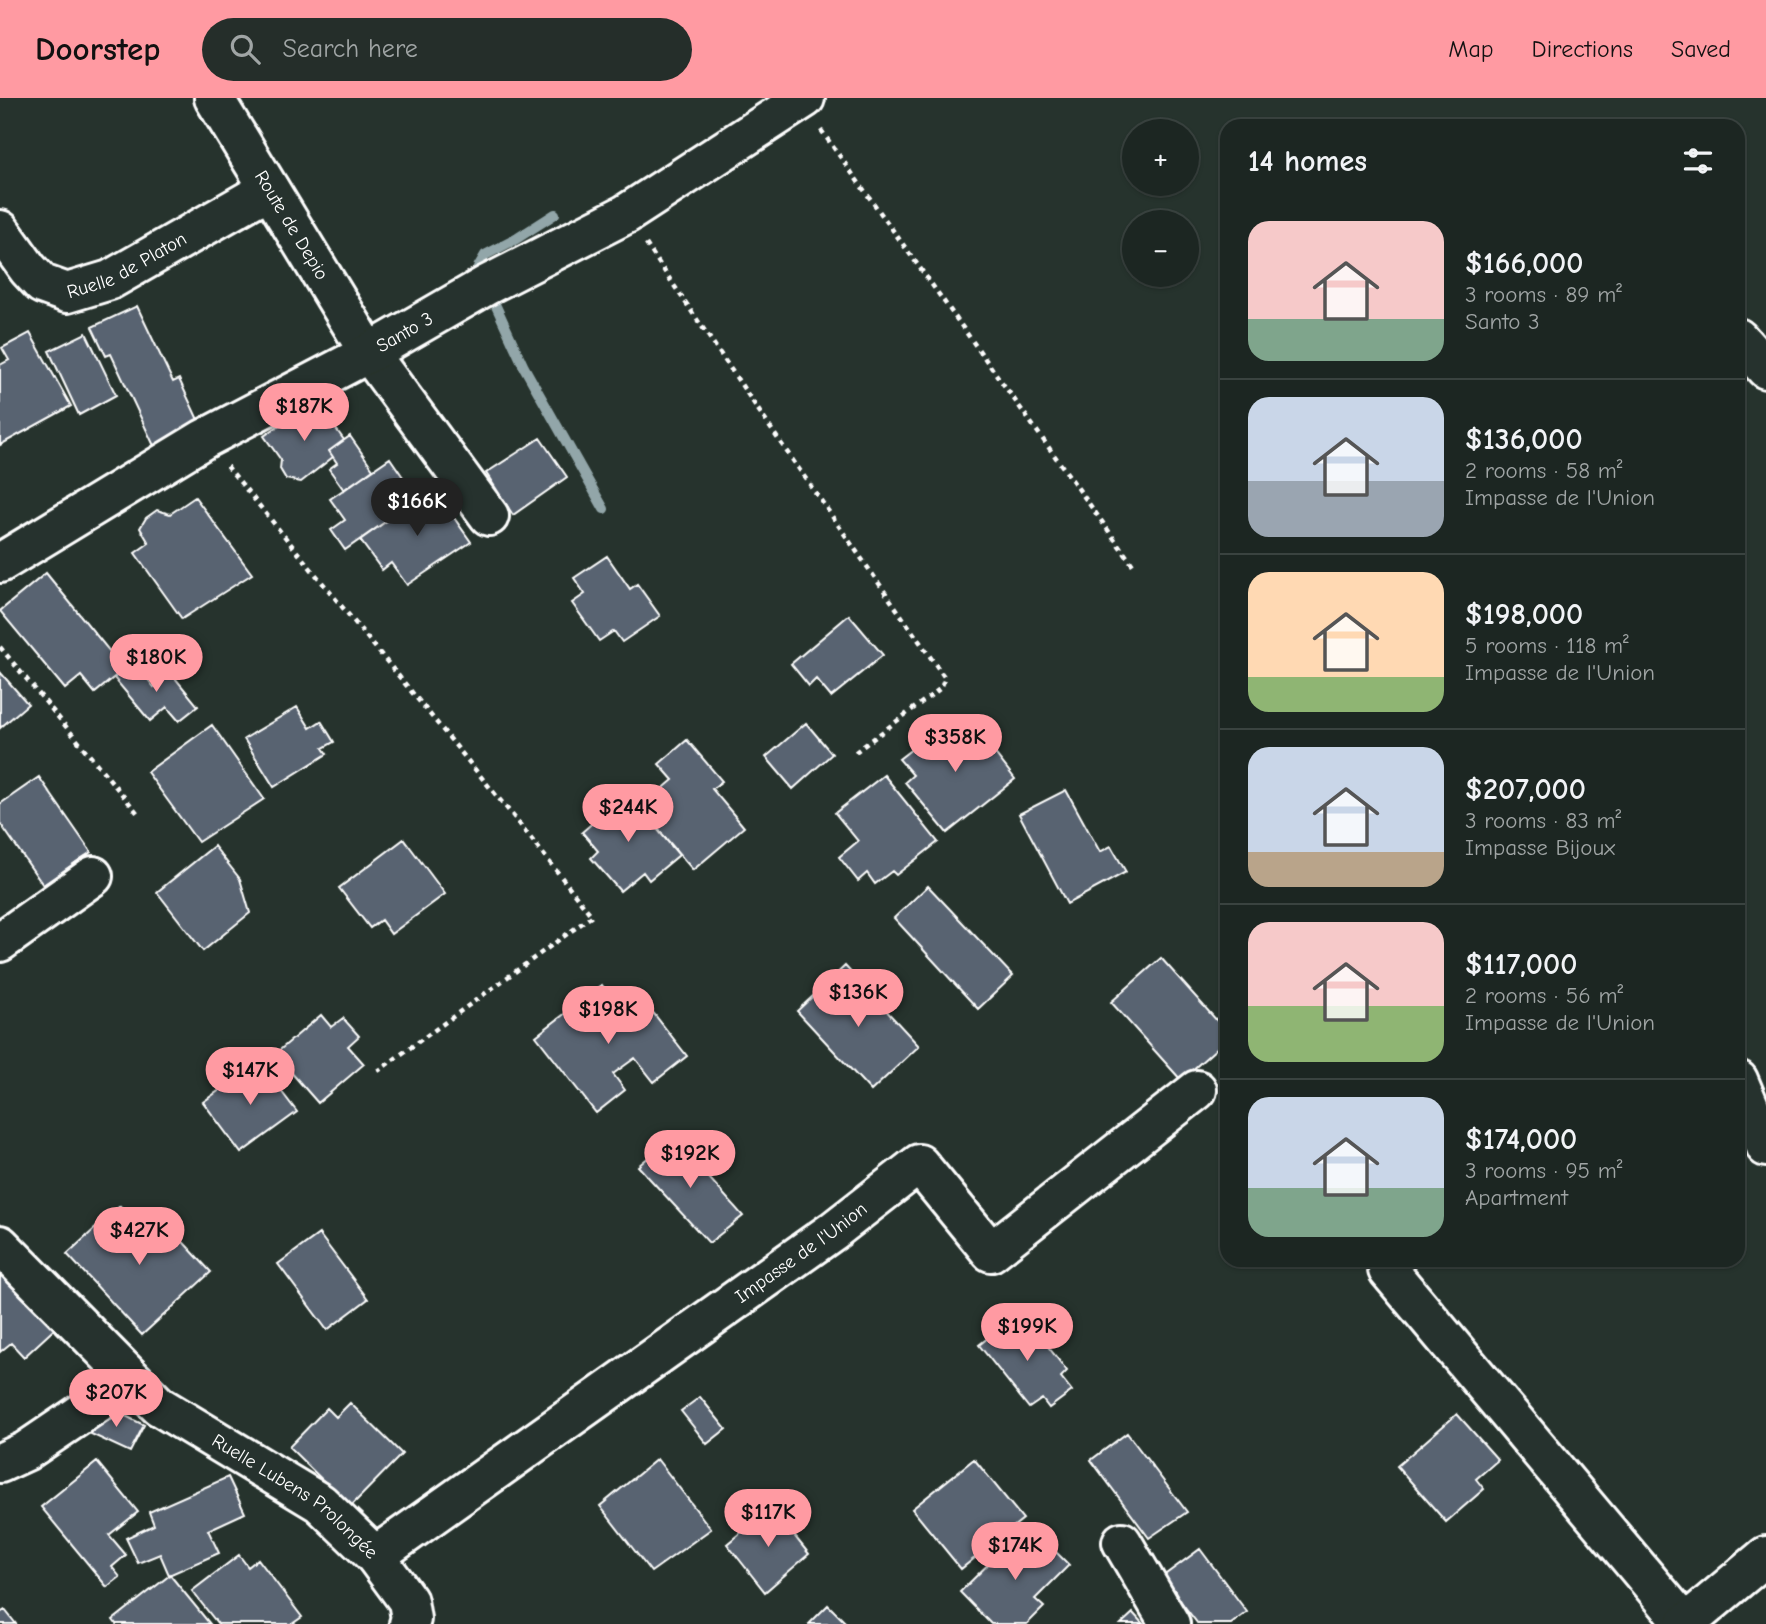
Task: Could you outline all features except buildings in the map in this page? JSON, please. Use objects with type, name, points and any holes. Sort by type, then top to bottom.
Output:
[{"type":"street","name":"Route de Depio","points":[[214,98],[369,354],[489,516]]},
{"type":"street","name":"Santo 3","points":[[0,563],[204,439],[369,354],[487,285],[626,214],[802,99]]},
{"type":"street","name":"Ruelle de Platon","points":[[0,230],[42,284],[67,293],[110,280],[269,189]]},
{"type":"street","points":[[1745,346],[1766,369]]},
{"type":"street","points":[[0,942],[93,876]]},
{"type":"street","name":"Impasse de l'Union","points":[[375,1556],[833,1231],[919,1164],[991,1252],[1197,1090]]},
{"type":"street","points":[[1745,1097],[1766,1147]]},
{"type":"street","name":"Ruelle Lubens Prolongée","points":[[0,1245],[159,1406],[320,1503],[375,1556],[408,1601],[410,1624]]},
{"type":"street","points":[[1388,1270],[1685,1624],[1766,1556]]},
{"type":"street","points":[[0,1463],[26,1451],[131,1380]]},
{"type":"street","points":[[1122,1542],[1170,1624]]},
{"type":"path","points":[[802,99],[1133,565]]},
{"type":"path","points":[[626,214],[778,439],[945,678],[941,688],[853,754]]},
{"type":"path","points":[[204,439],[519,822],[592,916],[378,1071]]},
{"type":"path","points":[[0,647],[140,816]]},
{"type":"waterway","points":[[484,279],[478,267],[485,255],[555,214]]},
{"type":"waterway","points":[[490,293],[524,367],[604,509]]}]
